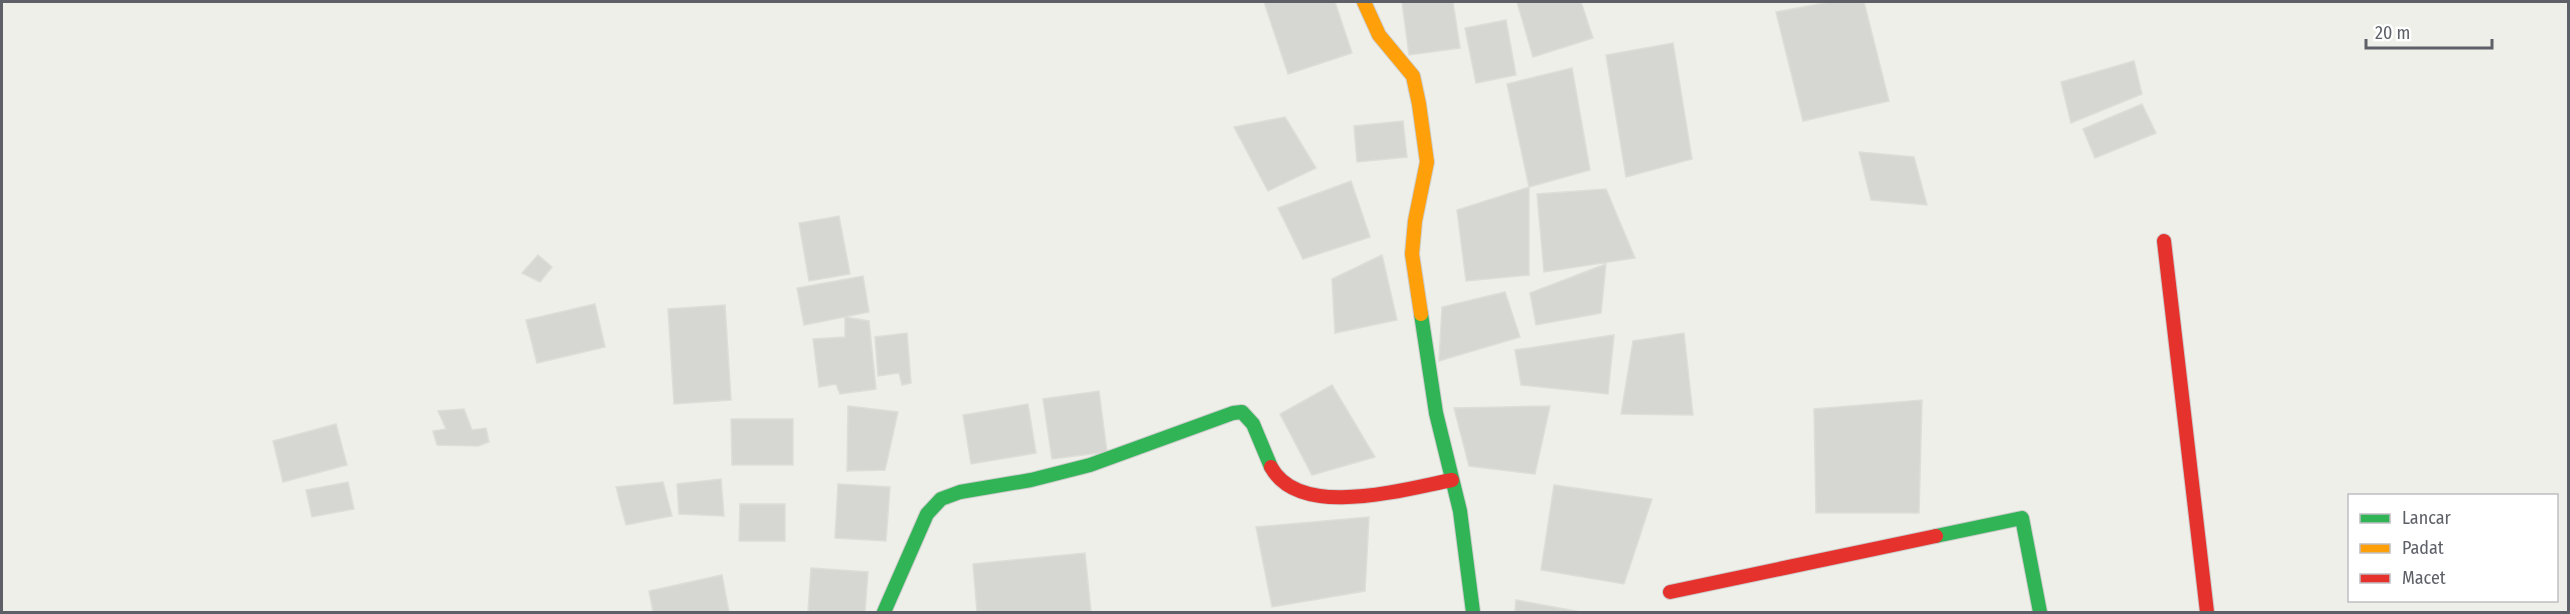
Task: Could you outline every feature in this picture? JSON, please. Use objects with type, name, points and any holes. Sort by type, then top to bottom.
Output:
[{"type":"street","points":[[1364,2],[1379,36],[1413,76],[1419,104],[1427,162],[1415,221],[1412,254],[1436,413],[1460,511],[1473,612]]},
{"type":"street","points":[[2164,241],[2207,612]]},
{"type":"street","points":[[884,612],[927,514],[933,505],[949,494],[1030,481],[1086,468],[1233,412],[1242,412],[1250,417],[1276,475],[1287,488],[1303,495],[1344,498],[1452,480]]},
{"type":"street","points":[[1670,592],[2022,518],[2040,612]]},
{"type":"building","points":[[1264,2],[1335,2],[1352,53],[1288,74]]},
{"type":"building","points":[[1402,2],[1453,2],[1460,48],[1409,55]]},
{"type":"building","points":[[1517,2],[1581,2],[1593,38],[1533,57]]},
{"type":"building","points":[[1830,2],[1864,2],[1889,101],[1803,121],[1776,12]]},
{"type":"building","points":[[1506,20],[1516,75],[1476,83],[1465,28]]},
{"type":"building","points":[[1673,43],[1692,159],[1626,177],[1606,55]]},
{"type":"building","points":[[2134,61],[2142,94],[2071,123],[2061,82]]},
{"type":"building","points":[[1572,68],[1590,170],[1529,187],[1507,84]]},
{"type":"building","points":[[2142,104],[2156,133],[2095,158],[2083,129]]},
{"type":"building","points":[[1285,117],[1316,168],[1268,191],[1234,127]]},
{"type":"building","points":[[1403,121],[1407,157],[1357,162],[1354,126]]},
{"type":"building","points":[[1859,152],[1914,157],[1927,205],[1871,200]]},
{"type":"building","points":[[1351,181],[1370,237],[1303,259],[1278,208]]},
{"type":"building","points":[[1529,187],[1529,275],[1466,281],[1457,210]]},
{"type":"building","points":[[1606,189],[1635,258],[1544,272],[1537,194]]},
{"type":"building","points":[[839,216],[850,274],[809,281],[799,223]]},
{"type":"building","points":[[538,255],[552,267],[540,282],[522,273]]},
{"type":"building","points":[[1382,255],[1397,320],[1335,333],[1332,279]]},
{"type":"building","points":[[1606,264],[1601,313],[1536,325],[1530,293]]},
{"type":"building","points":[[863,276],[869,312],[804,325],[797,288]]},
{"type":"building","points":[[1505,292],[1520,337],[1439,361],[1442,307]]},
{"type":"building","points":[[595,304],[605,347],[537,363],[526,320]]},
{"type":"building","points":[[725,305],[731,400],[674,404],[668,309]]},
{"type":"building","points":[[845,317],[869,321],[876,389],[840,394],[836,384],[819,387],[813,339],[845,337]]},
{"type":"building","points":[[907,333],[911,383],[902,385],[899,373],[878,376],[875,337]]},
{"type":"building","points":[[1684,333],[1693,415],[1621,414],[1633,341]]},
{"type":"building","points":[[1614,335],[1608,394],[1521,385],[1515,350]]},
{"type":"building","points":[[1332,385],[1375,457],[1312,475],[1280,414]]},
{"type":"building","points":[[1099,391],[1107,452],[1052,459],[1043,399]]},
{"type":"building","points":[[1922,400],[1919,513],[1816,513],[1814,409]]},
{"type":"building","points":[[1028,404],[1036,453],[971,464],[963,415]]},
{"type":"building","points":[[848,406],[898,412],[885,470],[847,471]]},
{"type":"building","points":[[1550,406],[1535,474],[1469,466],[1454,408]]},
{"type":"building","points":[[464,409],[472,430],[486,428],[489,442],[478,446],[437,445],[433,431],[446,429],[438,411]]},
{"type":"building","points":[[731,419],[793,419],[793,465],[732,465]]},
{"type":"building","points":[[336,424],[347,465],[283,482],[273,441]]},
{"type":"building","points":[[721,479],[724,516],[679,514],[677,484]]},
{"type":"building","points":[[348,482],[354,509],[312,517],[306,490]]},
{"type":"building","points":[[663,482],[672,516],[626,525],[616,487]]},
{"type":"building","points":[[838,484],[890,487],[886,541],[835,538]]},
{"type":"building","points":[[1554,485],[1652,499],[1624,584],[1541,570]]},
{"type":"building","points":[[740,504],[785,504],[785,541],[739,541]]},
{"type":"building","points":[[1369,517],[1365,591],[1272,607],[1256,527]]},
{"type":"building","points":[[1085,553],[1091,612],[977,612],[973,564]]},
{"type":"building","points":[[811,568],[868,572],[865,612],[808,612]]},
{"type":"building","points":[[722,575],[729,612],[653,612],[649,591]]},
{"type":"building","points":[[1516,600],[1581,612],[1515,612]]},
{"type":"traffic: fast","points":[[1421,314],[1436,413],[1460,511],[1473,612]]},
{"type":"traffic: fast","points":[[884,612],[927,514],[941,499],[960,492],[1031,480],[1090,465],[1233,413],[1242,412],[1253,424],[1271,467]]},
{"type":"traffic: fast","points":[[1936,536],[2022,518],[2040,612]]},
{"type":"traffic: slow","points":[[1364,2],[1379,35],[1413,76],[1419,104],[1427,162],[1415,221],[1412,254],[1421,314]]},
{"type":"traffic: jam","points":[[2164,241],[2207,612]]},
{"type":"traffic: jam","points":[[1271,467],[1285,483],[1305,493],[1329,497],[1382,494],[1452,480]]},
{"type":"traffic: jam","points":[[1670,592],[1936,536]]}]
